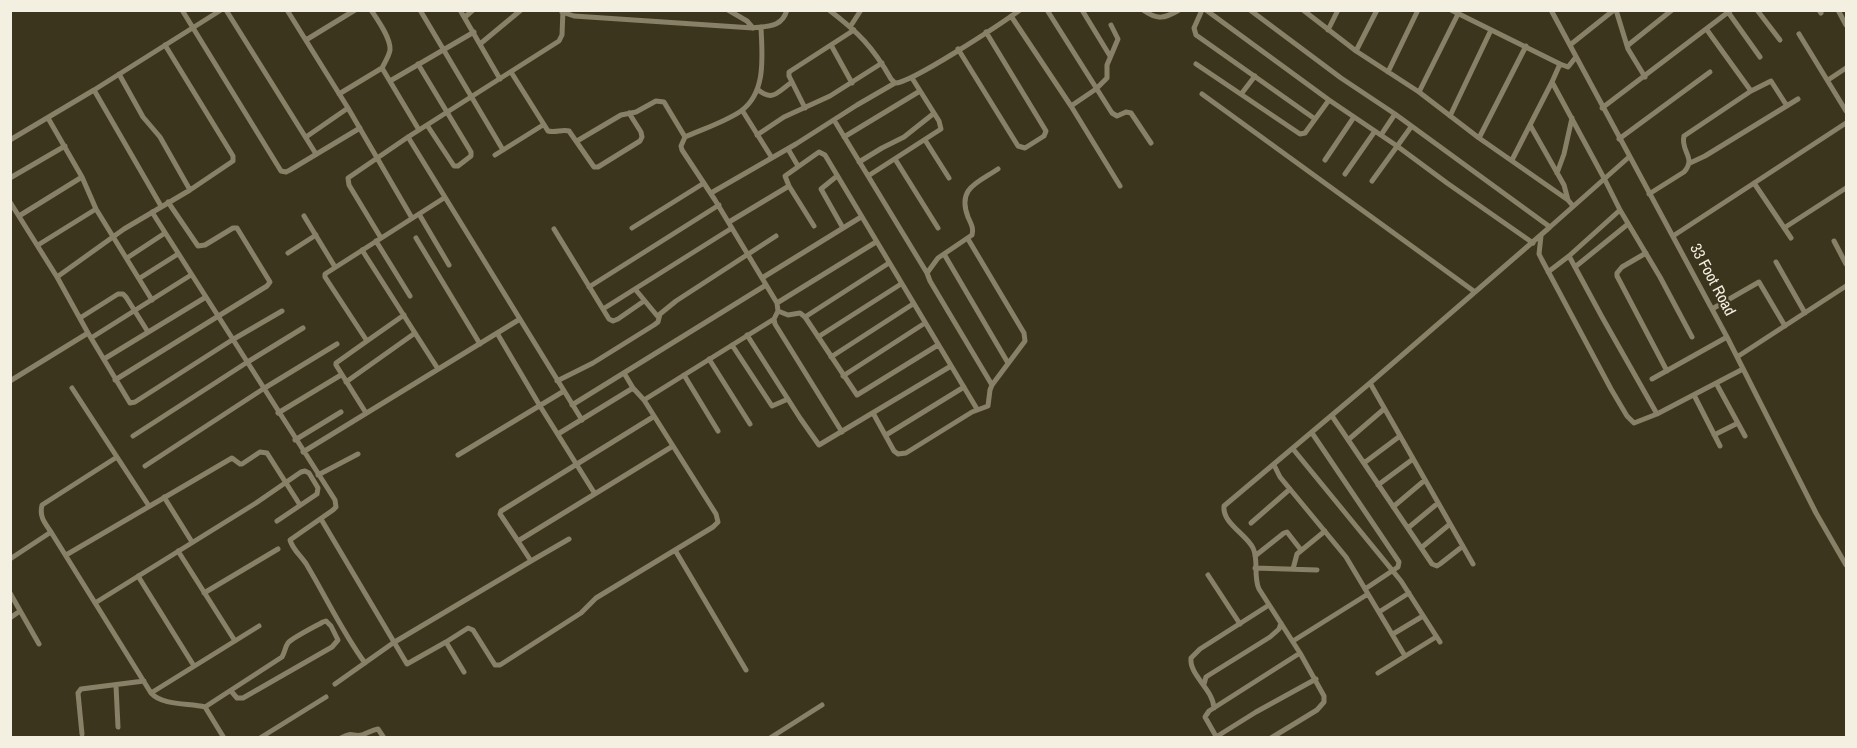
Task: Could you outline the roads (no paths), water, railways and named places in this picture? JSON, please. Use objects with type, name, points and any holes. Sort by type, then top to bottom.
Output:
[{"type":"street","points":[[182,10],[281,171],[286,172],[360,128]]},
{"type":"street","points":[[10,140],[224,10],[316,154]]},
{"type":"street","points":[[287,10],[348,108],[412,218]]},
{"type":"street","points":[[306,40],[355,10]]},
{"type":"street","points":[[339,94],[382,68],[389,53],[390,45],[382,26],[371,10]]},
{"type":"street","points":[[420,10],[502,150]]},
{"type":"street","points":[[460,10],[500,79]]},
{"type":"street","points":[[465,17],[472,10]]},
{"type":"street","points":[[480,44],[521,10]]},
{"type":"street","points":[[728,10],[747,21],[753,28]]},
{"type":"street","points":[[410,296],[347,181],[408,137],[561,39],[562,11],[574,16],[753,28],[780,23],[787,10]]},
{"type":"street","points":[[829,10],[852,28],[872,49],[894,83]]},
{"type":"street","points":[[805,108],[789,72],[831,45],[852,28],[861,10]]},
{"type":"street","points":[[711,193],[772,159],[894,83],[912,78],[1020,10]]},
{"type":"street","points":[[1047,10],[1114,115],[1131,113],[1151,143]]},
{"type":"street","points":[[1082,10],[1110,56]]},
{"type":"street","points":[[1143,10],[1152,17],[1163,18],[1179,10]]},
{"type":"street","points":[[1315,119],[1196,35],[1194,28],[1204,10],[1533,243]]},
{"type":"street","points":[[1250,10],[1550,227]]},
{"type":"street","points":[[1303,10],[1356,51],[1419,92],[1479,138],[1568,200],[1573,206]]},
{"type":"street","points":[[1328,30],[1338,10]]},
{"type":"street","points":[[1356,51],[1377,10]]},
{"type":"street","points":[[1388,72],[1418,10]]},
{"type":"street","points":[[1451,10],[1560,64],[1568,67],[1576,57]]},
{"type":"street","name":"33 Foot Road","points":[[1551,10],[1727,337],[1816,513],[1846,564]]},
{"type":"street","points":[[1570,45],[1615,10],[1631,57],[1645,77]]},
{"type":"street","points":[[1627,46],[1672,10]]},
{"type":"street","points":[[1757,10],[1780,39]]},
{"type":"street","points":[[1838,10],[1846,25]]},
{"type":"street","points":[[1602,108],[1729,11],[1760,57]]},
{"type":"street","points":[[1419,92],[1458,14]]},
{"type":"street","points":[[1011,16],[1071,106],[1120,186]]},
{"type":"street","points":[[1071,106],[1096,89],[1107,78],[1107,64],[1118,39],[1111,25]]},
{"type":"street","points":[[644,400],[774,319],[778,311],[777,303],[748,254],[711,193],[681,150],[685,137],[742,110],[752,99],[759,84],[762,61],[760,27]]},
{"type":"street","points":[[1450,116],[1491,30]]},
{"type":"street","points":[[1707,30],[1751,91]]},
{"type":"street","points":[[958,49],[1018,146],[1025,148],[1044,136],[1046,131],[986,32]]},
{"type":"street","points":[[390,81],[474,33]]},
{"type":"street","points":[[1800,34],[1846,111]]},
{"type":"street","points":[[57,277],[124,229],[190,190],[234,159],[165,45]]},
{"type":"street","points":[[831,45],[852,83]]},
{"type":"street","points":[[1479,138],[1526,46]]},
{"type":"street","points":[[757,135],[784,117],[852,83],[882,63]]},
{"type":"street","points":[[418,64],[471,152],[469,159],[458,166],[453,166],[427,125]]},
{"type":"street","points":[[1196,64],[1300,134],[1305,133],[1329,100]]},
{"type":"street","points":[[1512,160],[1560,64]]},
{"type":"street","points":[[382,68],[419,130]]},
{"type":"street","points":[[1828,80],[1846,68]]},
{"type":"street","points":[[511,72],[548,131],[569,131],[594,167],[598,167],[640,141],[642,137],[629,113]]},
{"type":"street","points":[[1619,139],[1710,72]]},
{"type":"street","points":[[119,74],[143,117],[160,138],[190,190]]},
{"type":"street","points":[[1242,93],[1255,76]]},
{"type":"street","points":[[868,176],[941,129],[939,121],[912,78]]},
{"type":"street","points":[[1690,163],[1683,143],[1684,136],[1751,91],[1771,81],[1787,106]]},
{"type":"street","points":[[757,89],[771,97],[792,82]]},
{"type":"street","points":[[1552,82],[1620,210],[1692,337]]},
{"type":"street","points":[[94,90],[161,206]]},
{"type":"street","points":[[844,137],[920,91]]},
{"type":"street","points":[[1202,93],[1475,292]]},
{"type":"street","points":[[1649,194],[1684,172],[1690,163],[1798,99]]},
{"type":"street","points":[[577,141],[621,115],[641,110],[660,100],[664,102],[685,137]]},
{"type":"street","points":[[306,136],[348,108]]},
{"type":"street","points":[[742,110],[772,159]]},
{"type":"street","points":[[859,162],[904,137],[933,114]]},
{"type":"street","points":[[1345,174],[1395,114]]},
{"type":"street","points":[[1325,160],[1354,117]]},
{"type":"street","points":[[48,118],[82,177],[96,209],[152,300]]},
{"type":"street","points":[[1557,173],[1572,118]]},
{"type":"street","points":[[834,120],[992,385]]},
{"type":"street","points":[[1673,236],[1846,123]]},
{"type":"street","points":[[495,155],[543,124]]},
{"type":"street","points":[[1530,125],[1566,190],[1568,200]]},
{"type":"street","points":[[1372,181],[1410,127]]},
{"type":"street","points":[[408,137],[582,420]]},
{"type":"street","points":[[925,140],[949,178]]},
{"type":"street","points":[[10,178],[65,146]]},
{"type":"street","points":[[788,149],[798,166]]},
{"type":"street","points":[[814,226],[785,176],[819,152],[823,153],[977,409]]},
{"type":"street","points":[[1271,738],[1321,706],[1324,696],[1316,679],[1256,582],[1255,556],[1251,545],[1225,515],[1224,506],[1533,243],[1629,157]]},
{"type":"street","points":[[895,159],[938,228]]},
{"type":"street","points":[[927,273],[934,262],[968,239],[973,231],[964,196],[971,187],[998,169]]},
{"type":"street","points":[[837,176],[821,189],[843,228]]},
{"type":"street","points":[[19,216],[82,177]]},
{"type":"street","points":[[632,228],[704,183]]},
{"type":"street","points":[[1754,183],[1791,238]]},
{"type":"street","points":[[603,309],[789,186]]},
{"type":"street","points":[[1784,228],[1846,188]]},
{"type":"street","points":[[367,341],[325,277],[326,273],[444,198]]},
{"type":"street","points":[[10,202],[57,277],[128,402],[132,403],[282,311]]},
{"type":"street","points":[[115,380],[270,282],[237,228],[232,228],[205,245],[198,246],[168,202]]},
{"type":"street","points":[[589,287],[719,206]]},
{"type":"street","points":[[38,245],[96,209]]},
{"type":"street","points":[[1548,272],[1620,210]]},
{"type":"street","points":[[152,212],[336,504],[333,510],[290,540],[308,566],[365,663]]},
{"type":"street","points":[[419,214],[449,265]]},
{"type":"street","points":[[304,216],[335,267]]},
{"type":"street","points":[[762,278],[861,217]]},
{"type":"street","points":[[1575,267],[1628,224]]},
{"type":"street","points":[[554,229],[609,318],[613,321],[618,319],[644,301]]},
{"type":"street","points":[[127,258],[165,232]]},
{"type":"street","points":[[288,253],[316,235]]},
{"type":"street","points":[[1541,235],[1539,254],[1634,423],[1657,414],[1743,369]]},
{"type":"street","points":[[557,381],[593,363],[654,326],[663,310],[776,237]]},
{"type":"street","points":[[416,238],[480,344]]},
{"type":"street","points":[[873,413],[894,451],[902,454],[977,409],[988,406],[992,385],[1025,341],[1024,333],[968,239]]},
{"type":"street","points":[[1834,241],[1846,264]]},
{"type":"street","points":[[777,303],[876,242]]},
{"type":"street","points":[[363,250],[438,369]]},
{"type":"street","points":[[1646,253],[1622,267],[1617,276],[1667,371]]},
{"type":"street","points":[[140,278],[178,254]]},
{"type":"street","points":[[944,254],[1008,363]]},
{"type":"street","points":[[1569,256],[1657,414]]},
{"type":"street","points":[[1776,262],[1805,313]]},
{"type":"street","points":[[805,317],[889,264]]},
{"type":"street","points":[[10,381],[135,311],[191,275]]},
{"type":"street","points":[[1712,309],[1759,282],[1785,326]]},
{"type":"street","points":[[818,337],[901,284]]},
{"type":"street","points":[[572,405],[766,285]]},
{"type":"street","points":[[1737,357],[1846,286]]},
{"type":"street","points":[[634,289],[659,318]]},
{"type":"street","points":[[80,318],[118,294],[123,294],[148,332]]},
{"type":"street","points":[[104,359],[206,297]]},
{"type":"street","points":[[831,357],[913,304]]},
{"type":"street","points":[[778,311],[788,315],[800,313],[805,317],[855,394],[858,395],[938,345]]},
{"type":"street","points":[[366,413],[341,375],[336,363],[404,315]]},
{"type":"street","points":[[303,452],[520,319]]},
{"type":"street","points":[[774,319],[842,432]]},
{"type":"street","points":[[843,376],[925,323]]},
{"type":"street","points":[[133,436],[303,328]]},
{"type":"street","points":[[346,382],[415,333]]},
{"type":"street","points":[[497,333],[595,494]]},
{"type":"street","points":[[747,335],[818,445],[951,366]]},
{"type":"street","points":[[1652,379],[1727,337]]},
{"type":"street","points":[[145,466],[263,388],[337,344]]},
{"type":"street","points":[[732,345],[772,406],[788,399]]},
{"type":"street","points":[[709,359],[750,424]]},
{"type":"street","points":[[321,519],[404,661],[409,664],[464,629],[470,628],[495,665],[500,665],[581,613],[596,598],[718,522],[716,514],[644,400],[624,374]]},
{"type":"street","points":[[278,413],[341,375]]},
{"type":"street","points":[[684,375],[718,431]]},
{"type":"street","points":[[1370,383],[1473,564]]},
{"type":"street","points":[[1716,383],[1745,436]]},
{"type":"street","points":[[558,434],[633,387]]},
{"type":"street","points":[[886,435],[964,387]]},
{"type":"street","points":[[72,388],[149,506]]},
{"type":"street","points":[[458,455],[564,391]]},
{"type":"street","points":[[1694,395],[1720,446]]},
{"type":"street","points":[[1348,440],[1384,409]]},
{"type":"street","points":[[295,440],[341,412]]},
{"type":"street","points":[[1332,416],[1432,564],[1437,566],[1463,546]]},
{"type":"street","points":[[531,561],[500,512],[653,417]]},
{"type":"street","points":[[1714,435],[1738,423]]},
{"type":"street","points":[[1293,641],[1367,592],[1399,565],[1398,559],[1312,433]]},
{"type":"street","points":[[1364,463],[1400,436]]},
{"type":"street","points":[[518,541],[673,446]]},
{"type":"street","points":[[1293,449],[1393,571],[1438,640],[1378,673]]},
{"type":"street","points":[[66,555],[232,458],[242,464],[264,452],[267,453],[300,506]]},
{"type":"street","points":[[318,475],[358,454]]},
{"type":"street","points":[[117,457],[42,505],[40,512],[42,520],[156,698],[205,707],[282,657],[288,643],[292,640],[326,621],[332,626],[338,640],[332,647],[243,698],[237,698],[231,691]]},
{"type":"street","points":[[1378,485],[1413,459]]},
{"type":"street","points":[[1274,465],[1276,472],[1346,557],[1406,656]]},
{"type":"street","points":[[95,603],[301,472],[309,473],[319,491],[317,494],[277,520]]},
{"type":"street","points":[[1394,507],[1425,480]]},
{"type":"street","points":[[1251,523],[1290,489]]},
{"type":"street","points":[[164,497],[192,542]]},
{"type":"street","points":[[1408,528],[1438,503]]},
{"type":"street","points":[[1421,548],[1450,524]]},
{"type":"street","points":[[1293,569],[1294,560],[1301,550],[1325,531]]},
{"type":"street","points":[[10,559],[51,532]]},
{"type":"street","points":[[1255,556],[1287,532],[1301,550]]},
{"type":"street","points":[[335,684],[393,643],[569,539]]},
{"type":"street","points":[[204,593],[278,549]]},
{"type":"street","points":[[675,550],[746,669]]},
{"type":"street","points":[[178,551],[235,641]]},
{"type":"street","points":[[1255,568],[1317,570]]},
{"type":"street","points":[[1208,575],[1240,624]]},
{"type":"street","points":[[138,576],[194,666]]},
{"type":"street","points":[[10,593],[39,644]]},
{"type":"street","points":[[1379,612],[1409,593]]},
{"type":"street","points":[[1214,708],[1212,698],[1192,667],[1191,658],[1200,649],[1269,604]]},
{"type":"street","points":[[10,618],[20,611]]},
{"type":"street","points":[[1393,634],[1423,616]]},
{"type":"street","points":[[1204,684],[1206,677],[1270,637],[1279,629],[1281,623]]},
{"type":"street","points":[[151,693],[259,626]]},
{"type":"street","points":[[446,642],[464,672]]},
{"type":"street","points":[[1300,653],[1206,714],[1205,717],[1216,737],[1316,679]]},
{"type":"street","points":[[82,734],[78,693],[81,689],[144,681]]},
{"type":"street","points":[[116,686],[118,727]]},
{"type":"street","points":[[260,738],[326,697]]},
{"type":"street","points":[[770,738],[822,705]]},
{"type":"street","points":[[205,707],[225,738]]},
{"type":"street","points":[[341,738],[351,733],[361,735],[375,729],[378,729],[384,738]]}]
